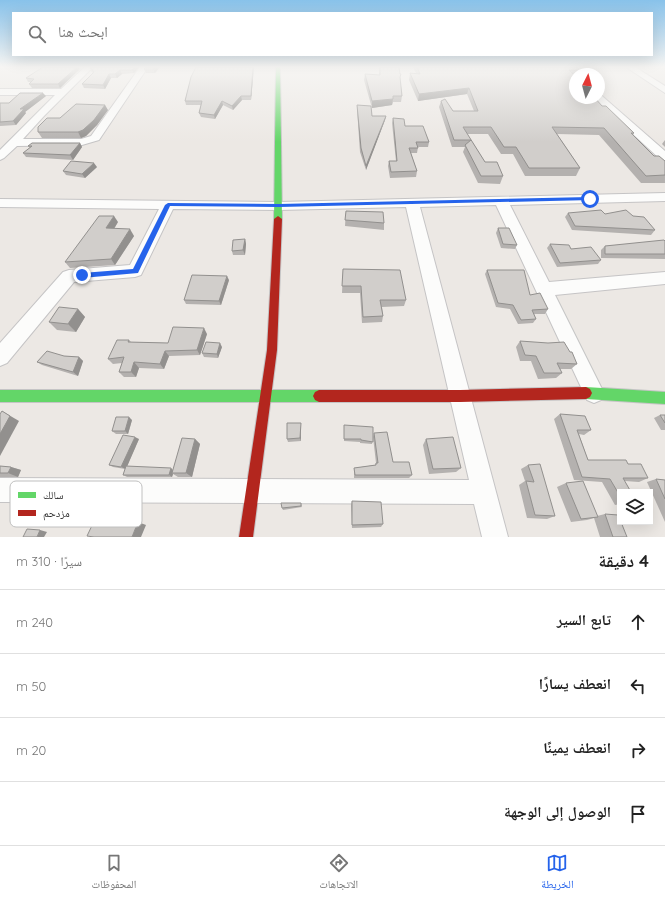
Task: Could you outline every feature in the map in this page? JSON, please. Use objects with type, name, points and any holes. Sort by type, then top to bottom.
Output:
[{"type":"street","points":[[0,156],[63,92]]},
{"type":"street","points":[[14,143],[82,142],[95,138],[127,92]]},
{"type":"street","points":[[246,537],[272,350],[279,206],[278,92]]},
{"type":"street","points":[[605,103],[665,157]]},
{"type":"street","points":[[0,203],[279,206],[665,197]]},
{"type":"street","points":[[501,201],[594,393]]},
{"type":"street","points":[[412,203],[495,537]]},
{"type":"street","points":[[0,357],[69,276],[136,271],[168,205]]},
{"type":"street","points":[[543,289],[665,278]]},
{"type":"street","points":[[0,396],[460,396],[594,393],[665,398]]},
{"type":"street","points":[[0,490],[10,490]]},
{"type":"street","points":[[142,491],[484,492]]},
{"type":"building","points":[[187,92],[251,92],[251,96],[241,96],[232,106],[222,101],[214,115],[199,113],[202,101],[185,101]]},
{"type":"building","points":[[370,92],[402,92],[402,96],[393,96],[393,99],[372,101]]},
{"type":"building","points":[[418,92],[435,92],[419,94]]},
{"type":"building","points":[[471,92],[569,92],[569,104],[600,104],[602,106],[606,106],[634,133],[631,133],[654,156],[659,156],[665,161],[665,175],[646,176],[604,128],[552,127],[580,168],[529,168],[516,147],[504,147],[491,127],[463,127],[485,162],[497,162],[503,176],[481,176],[465,145],[471,140],[454,140],[441,101],[445,99],[453,111],[478,111]]},
{"type":"building","points":[[20,93],[43,93],[20,109],[24,109],[13,121],[0,122],[0,103],[9,103]]},
{"type":"building","points":[[76,104],[105,105],[94,120],[83,130],[78,132],[38,132],[38,127],[47,118],[60,118]]},
{"type":"building","points":[[357,105],[371,106],[372,116],[386,116],[366,166],[361,148]]},
{"type":"building","points":[[393,118],[404,119],[405,126],[423,126],[429,142],[416,142],[418,148],[409,148],[417,171],[391,172],[389,161],[397,161]]},
{"type":"building","points":[[32,143],[80,143],[70,155],[23,153],[32,146],[28,146]]},
{"type":"building","points":[[71,161],[94,163],[82,174],[63,171]]},
{"type":"building","points":[[601,210],[605,214],[626,210],[633,216],[644,217],[655,230],[575,226],[568,213]]},
{"type":"building","points":[[346,211],[383,212],[384,223],[345,220]]},
{"type":"building","points":[[99,216],[114,216],[106,228],[130,229],[111,259],[65,262]]},
{"type":"building","points":[[498,228],[509,228],[517,245],[503,244]]},
{"type":"building","points":[[245,239],[243,250],[232,251],[233,240]]},
{"type":"building","points":[[664,240],[665,254],[605,254],[605,246]]},
{"type":"building","points":[[550,244],[569,245],[571,249],[591,247],[601,260],[560,263]]},
{"type":"building","points":[[343,269],[400,270],[406,300],[380,300],[383,316],[363,317],[361,286],[342,286]]},
{"type":"building","points":[[487,270],[524,270],[530,295],[540,293],[548,309],[532,310],[536,319],[521,320],[513,305],[498,303]]},
{"type":"building","points":[[192,275],[227,276],[219,301],[184,300]]},
{"type":"building","points":[[59,307],[78,309],[68,324],[49,322]]},
{"type":"building","points":[[173,327],[204,328],[197,350],[165,351],[160,364],[134,362],[131,372],[119,372],[124,357],[108,359],[117,340],[129,340],[128,342],[168,343]]},
{"type":"building","points":[[520,341],[548,343],[564,342],[570,352],[572,352],[577,364],[557,363],[562,373],[544,373],[536,356],[525,355]]},
{"type":"building","points":[[206,342],[220,343],[217,354],[202,353]]},
{"type":"building","points":[[47,351],[64,356],[79,357],[73,372],[37,362]]},
{"type":"building","points":[[2,411],[10,416],[0,434],[0,414]]},
{"type":"building","points":[[560,414],[585,416],[591,430],[577,430],[588,460],[626,460],[628,464],[641,464],[648,478],[623,478],[629,489],[617,489],[617,491],[610,479],[582,477]]},
{"type":"building","points":[[660,415],[665,415],[665,423]]},
{"type":"building","points":[[116,417],[129,417],[125,431],[112,431]]},
{"type":"building","points":[[287,423],[301,423],[300,438],[287,439]]},
{"type":"building","points":[[344,425],[373,427],[373,442],[361,439],[344,439]]},
{"type":"building","points":[[387,432],[393,462],[409,462],[412,475],[355,475],[354,468],[376,465],[376,463],[378,463],[374,433]]},
{"type":"building","points":[[123,435],[135,437],[121,467],[109,465]]},
{"type":"building","points":[[453,437],[461,468],[433,469],[426,439]]},
{"type":"building","points":[[182,438],[195,439],[186,473],[172,473]]},
{"type":"building","points":[[540,464],[555,516],[535,515],[526,481],[534,482],[528,465]]},
{"type":"building","points":[[0,466],[11,467],[8,473],[0,473]]},
{"type":"building","points":[[126,466],[171,468],[169,475],[123,475]]},
{"type":"building","points":[[656,479],[665,480],[665,499]]},
{"type":"building","points":[[583,481],[598,517],[581,519],[566,483]]},
{"type":"building","points":[[352,501],[381,502],[383,524],[352,525]]},
{"type":"building","points":[[281,503],[301,503],[301,506],[282,508]]},
{"type":"building","points":[[605,514],[617,515],[617,525],[622,525],[627,537],[613,537]]},
{"type":"building","points":[[91,527],[136,527],[132,537],[87,536]]},
{"type":"building","points":[[27,529],[40,530],[37,537],[23,537]]},
{"type":"traffic: fast","points":[[278,92],[278,219]]},
{"type":"traffic: fast","points":[[586,393],[665,398]]},
{"type":"traffic: fast","points":[[0,396],[319,396]]},
{"type":"traffic: jam","points":[[246,537],[272,350],[278,219]]},
{"type":"traffic: jam","points":[[319,396],[460,396],[586,393]]},
{"type":"route","points":[[82,275],[136,271],[168,205],[279,206],[590,199]]}]
